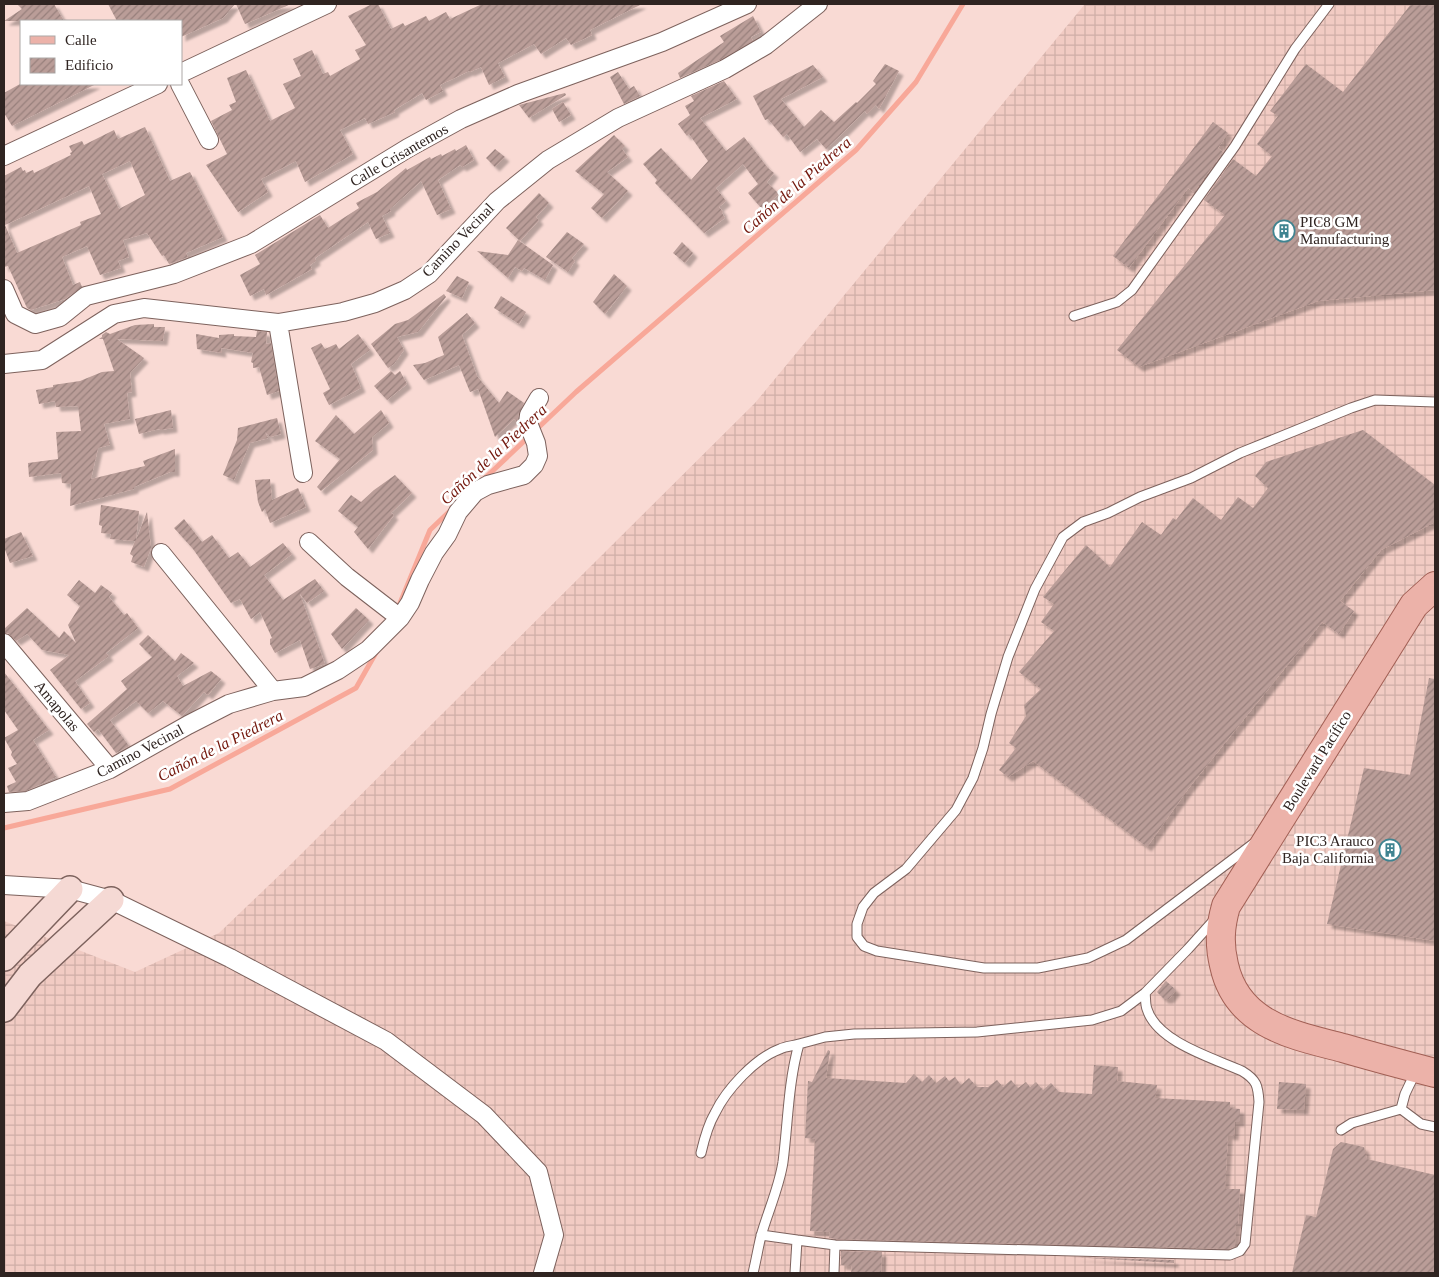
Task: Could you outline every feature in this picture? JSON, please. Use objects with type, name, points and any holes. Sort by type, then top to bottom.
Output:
[{"type":"main road","name":"Boulevard Pacífico","points":[[1426,1070],[1295,1035],[1271,1025],[1248,1010],[1236,996],[1226,976],[1220,948],[1221,926],[1226,906],[1414,605],[1435,586]]},
{"type":"main road","points":[[4,958],[70,889]]},
{"type":"main road","points":[[4,1009],[30,975],[111,900]]},
{"type":"street","points":[[182,73],[327,4]]},
{"type":"street","name":"Calle Crisantemos","points":[[4,290],[15,314],[35,324],[60,316],[86,296],[174,274],[251,244],[408,148],[460,119],[518,94],[662,42],[747,4]]},
{"type":"street","name":"Camino Vecinal","points":[[4,364],[42,360],[114,314],[144,308],[278,323],[343,312],[375,303],[405,290],[429,274],[496,201],[548,160],[618,118],[726,69],[766,45],[818,4]]},
{"type":"street","points":[[4,156],[156,85]]},
{"type":"street","points":[[181,85],[209,140]]},
{"type":"street","points":[[278,323],[303,473]]},
{"type":"street","name":"Camino Vecinal","points":[[4,803],[28,800],[110,769],[229,704],[273,691],[304,687],[338,670],[368,650],[400,618],[410,603],[434,553],[447,535],[458,512],[475,492],[488,485],[524,475],[534,465],[538,456],[536,443],[528,423],[529,416],[539,398]]},
{"type":"street","points":[[309,542],[347,577],[400,618]]},
{"type":"street","points":[[161,553],[273,691]]},
{"type":"street","name":"Amapolas","points":[[4,643],[110,769]]},
{"type":"street","points":[[4,885],[70,889],[111,900],[230,958],[386,1041],[484,1115],[538,1172],[554,1234],[543,1273]]},
{"type":"lane","points":[[1074,316],[1118,302],[1132,290],[1235,146],[1295,49],[1329,4]]},
{"type":"lane","points":[[1276,827],[1126,940],[1088,958],[1038,968],[984,968],[876,952],[864,946],[857,937],[857,924],[863,907],[874,893],[906,868],[956,810],[973,778],[1008,657],[1035,590],[1063,537],[1083,522],[1108,513],[1140,496],[1191,478],[1240,453],[1351,408],[1375,400],[1435,402]]},
{"type":"lane","points":[[701,1153],[715,1112],[734,1085],[754,1065],[781,1048],[837,1035],[977,1032],[1092,1020],[1121,1011],[1145,993],[1188,950],[1226,906]]},
{"type":"lane","points":[[761,1235],[835,1245],[1230,1255],[1240,1251],[1244,1244],[1259,1102],[1258,1087],[1252,1077],[1171,1040],[1154,1022],[1146,1009],[1145,993]]},
{"type":"lane","points":[[753,1273],[761,1235],[773,1203],[783,1163],[794,1068],[799,1044]]},
{"type":"lane","points":[[1401,1109],[1406,1094],[1426,1070]]},
{"type":"lane","points":[[1401,1109],[1421,1124],[1435,1127]]},
{"type":"lane","points":[[1341,1130],[1352,1123],[1401,1109]]},
{"type":"lane","points":[[795,1273],[797,1240]]},
{"type":"lane","points":[[834,1273],[835,1245]]},
{"type":"shaded area","points":[[1085,4],[1435,4],[1435,1273],[4,1273],[4,921],[135,972],[219,933],[290,865],[755,403]]},
{"type":"building","points":[[17,4],[54,4],[63,20],[4,21],[22,9]]},
{"type":"building","points":[[108,4],[235,4],[223,18],[182,37],[182,20],[116,20]]},
{"type":"building","points":[[236,4],[291,4],[245,24]]},
{"type":"building","points":[[372,4],[378,4],[391,29],[403,23],[405,26],[426,16],[429,21],[446,12],[450,19],[482,4],[642,4],[590,30],[592,35],[571,45],[566,38],[541,54],[534,44],[498,63],[505,77],[489,85],[481,67],[440,85],[443,91],[426,100],[422,93],[394,110],[395,112],[368,124],[365,118],[340,130],[353,154],[305,182],[296,161],[261,179],[268,192],[238,212],[206,165],[227,154],[211,121],[232,110],[229,105],[236,102],[227,78],[246,70],[270,121],[295,108],[283,84],[301,76],[293,59],[312,50],[323,74],[328,72],[330,76],[360,59],[355,50],[366,45],[348,16]]},
{"type":"building","points":[[1411,4],[1435,4],[1435,290],[1318,301],[1139,367],[1117,350],[1225,215],[1204,200],[1233,159],[1256,176],[1272,156],[1257,144],[1278,116],[1270,111],[1306,64],[1343,92]]},
{"type":"building","points":[[753,16],[761,32],[751,37],[753,41],[720,60],[680,78],[678,73],[724,42],[720,36]]},
{"type":"building","points":[[885,64],[899,71],[879,109],[876,105],[867,114],[865,111],[826,149],[817,139],[800,152],[787,134],[783,137],[768,119],[765,120],[753,96],[813,65],[823,77],[781,99],[804,127],[821,110],[834,122],[876,84],[873,81]]},
{"type":"building","points":[[618,72],[629,89],[634,86],[640,96],[624,104],[610,77]]},
{"type":"building","points":[[724,81],[737,99],[700,118],[726,151],[744,137],[774,173],[767,182],[779,194],[762,209],[748,193],[758,184],[743,164],[716,188],[726,201],[719,207],[725,218],[704,233],[655,183],[657,180],[643,164],[661,148],[691,180],[708,161],[689,134],[687,136],[678,124],[690,115],[685,106],[694,101],[691,96]]},
{"type":"building","points":[[20,84],[94,85],[12,126],[4,113],[4,93]]},
{"type":"building","points":[[565,93],[566,95],[529,118],[519,105]]},
{"type":"building","points":[[563,102],[571,115],[559,122],[552,109]]},
{"type":"building","points":[[1213,122],[1228,133],[1218,148],[1223,152],[1194,192],[1188,188],[1129,268],[1113,256]]},
{"type":"building","points":[[145,127],[170,181],[190,172],[223,237],[186,253],[188,257],[169,264],[147,233],[123,240],[129,257],[118,261],[121,268],[100,275],[87,246],[62,257],[73,285],[80,282],[82,287],[65,299],[31,310],[27,308],[8,266],[4,267],[4,176],[21,167],[26,173],[33,170],[34,173],[71,155],[70,153],[72,152],[69,146],[82,141],[84,145],[114,130],[118,139]],"holes":[[[130,161],[145,195],[119,209],[102,174]],[[89,186],[101,214],[80,222],[81,225],[17,253],[5,225]]]},
{"type":"building","points":[[614,135],[625,146],[622,149],[628,157],[607,172],[628,191],[602,218],[591,208],[604,194],[575,171]]},
{"type":"building","points":[[466,145],[474,160],[462,167],[460,165],[438,180],[451,209],[437,215],[421,181],[390,209],[391,211],[382,216],[390,233],[376,239],[368,222],[315,258],[316,261],[310,265],[312,269],[266,295],[264,289],[250,296],[240,275],[260,264],[255,255],[320,215],[328,228],[359,208],[356,203],[377,192],[406,168],[407,170],[430,157],[431,159],[441,154],[442,156]]},
{"type":"building","points":[[495,149],[505,157],[495,167],[486,158]]},
{"type":"building","points":[[539,193],[549,203],[536,217],[539,220],[520,241],[506,228]]},
{"type":"building","points":[[567,232],[584,244],[572,258],[575,261],[568,272],[546,257]]},
{"type":"building","points":[[518,240],[553,265],[545,280],[524,268],[522,271],[515,267],[508,278],[477,251],[508,255]]},
{"type":"building","points":[[682,242],[693,253],[685,263],[673,253]]},
{"type":"building","points":[[614,274],[627,286],[605,314],[593,302]]},
{"type":"building","points":[[457,276],[469,282],[462,298],[446,291]]},
{"type":"building","points":[[444,294],[446,297],[418,332],[397,337],[404,350],[394,364],[388,368],[371,344],[395,324],[408,320]]},
{"type":"building","points":[[501,296],[526,312],[519,324],[494,308]]},
{"type":"building","points":[[467,313],[475,323],[462,335],[477,376],[499,403],[507,391],[524,403],[517,422],[514,419],[495,437],[478,389],[470,392],[459,365],[424,380],[413,365],[425,363],[444,355],[438,337]]},
{"type":"building","points":[[154,324],[154,327],[165,327],[163,341],[117,339],[144,358],[130,373],[132,392],[127,393],[130,419],[104,424],[110,445],[98,448],[91,479],[145,466],[143,461],[175,449],[175,472],[170,472],[134,487],[134,489],[70,506],[71,484],[62,483],[61,473],[29,477],[28,463],[58,459],[56,432],[81,431],[78,406],[56,407],[55,401],[39,404],[36,390],[80,381],[102,372],[114,371],[103,339],[99,339],[102,335],[106,332],[110,334],[135,325]]},
{"type":"building","points":[[257,331],[267,332],[266,344],[271,343],[279,391],[267,395],[259,367],[253,368],[253,363],[251,362],[253,353],[221,348],[222,353],[197,349],[196,334],[219,338],[219,335],[234,334],[234,336],[256,337]]},
{"type":"building","points":[[358,334],[370,350],[351,364],[361,388],[329,405],[323,393],[330,389],[311,348],[321,343],[325,349],[336,344],[339,349]]},
{"type":"building","points":[[391,371],[395,375],[400,371],[407,384],[387,400],[374,386]]},
{"type":"building","points":[[171,410],[173,428],[139,434],[135,419]]},
{"type":"building","points":[[381,410],[389,423],[372,437],[373,450],[321,491],[317,487],[340,459],[315,441],[336,415],[354,434]]},
{"type":"building","points":[[277,418],[281,434],[270,437],[265,432],[268,438],[250,443],[234,480],[223,475],[237,440],[238,428]]},
{"type":"building","points":[[1363,430],[1435,485],[1435,522],[1381,550],[1340,601],[1354,611],[1339,634],[1322,622],[1188,789],[1147,847],[1033,761],[1008,777],[999,770],[1016,748],[1009,743],[1026,716],[1024,705],[1041,689],[1019,672],[1054,631],[1041,622],[1054,604],[1043,597],[1086,545],[1110,567],[1142,522],[1161,535],[1173,518],[1176,520],[1193,498],[1221,520],[1238,497],[1253,508],[1268,488],[1255,476],[1266,462]]},
{"type":"building","points":[[395,475],[412,493],[391,513],[394,515],[368,549],[354,532],[358,527],[338,511],[351,495],[361,502]]},
{"type":"building","points":[[270,479],[272,500],[298,488],[306,507],[270,523],[265,509],[262,512],[258,502],[255,480]]},
{"type":"building","points":[[101,505],[139,511],[136,540],[147,512],[151,548],[144,567],[131,562],[133,556],[130,554],[135,541],[110,539],[111,534],[101,533],[102,526],[99,525]]},
{"type":"building","points":[[184,519],[202,542],[212,535],[229,558],[238,552],[250,567],[283,543],[292,554],[264,575],[283,600],[315,579],[324,591],[307,603],[300,594],[325,664],[310,669],[300,640],[275,653],[270,644],[270,639],[272,638],[260,612],[251,619],[240,599],[231,603],[193,549],[174,528]]},
{"type":"building","points":[[21,532],[33,556],[10,563],[4,547],[4,539]]},
{"type":"building","points":[[79,580],[95,593],[101,585],[112,593],[109,597],[124,615],[127,613],[138,628],[106,653],[109,656],[75,681],[90,703],[81,709],[50,670],[69,655],[42,650],[27,634],[16,641],[8,633],[4,633],[4,629],[27,608],[59,638],[64,631],[76,643],[68,625],[80,606],[67,595]]},
{"type":"building","points":[[356,608],[369,620],[342,649],[331,634]]},
{"type":"building","points":[[148,635],[175,661],[181,653],[194,663],[177,676],[183,686],[211,671],[221,679],[208,695],[204,692],[182,716],[163,701],[148,713],[136,701],[110,720],[129,746],[116,753],[98,729],[94,732],[87,724],[127,689],[121,681],[152,657],[139,644]]},
{"type":"building","points":[[4,672],[49,730],[33,740],[56,777],[26,791],[9,792],[7,786],[16,782],[8,768],[17,764],[4,738],[18,730],[4,710]]},
{"type":"building","name":"PIC3 Arauco Baja California","points":[[1429,678],[1435,679],[1435,941],[1327,924],[1364,768],[1410,775]]},
{"type":"building","points":[[1166,981],[1176,990],[1169,999],[1164,999],[1157,992]]},
{"type":"building","points":[[828,1050],[830,1051],[826,1078],[906,1083],[914,1074],[922,1082],[929,1075],[936,1083],[945,1076],[949,1081],[955,1077],[961,1085],[969,1078],[977,1087],[988,1087],[997,1080],[1003,1087],[1011,1080],[1018,1088],[1026,1082],[1030,1087],[1036,1082],[1043,1090],[1051,1083],[1059,1092],[1092,1094],[1094,1065],[1118,1067],[1117,1081],[1157,1085],[1155,1098],[1230,1102],[1230,1108],[1240,1109],[1240,1122],[1235,1122],[1234,1136],[1228,1135],[1225,1189],[1240,1189],[1235,1246],[1229,1249],[835,1239],[829,1238],[830,1232],[810,1231],[815,1139],[805,1138],[808,1081],[812,1082]]},
{"type":"building","points":[[1279,1082],[1306,1084],[1304,1110],[1277,1109]]},
{"type":"building","points":[[1341,1142],[1364,1147],[1367,1159],[1435,1175],[1435,1273],[1292,1273],[1306,1215],[1316,1217],[1333,1149]]},
{"type":"building","points":[[841,1251],[882,1252],[881,1273],[851,1273],[852,1266],[841,1265]]},
{"type":"building","points":[[1071,1257],[1174,1260],[1174,1263]]},
{"type":"waterway","name":"Cañón de la Piedrera","points":[[483,480],[576,392],[856,150],[916,82],[963,4]]},
{"type":"waterway","name":"Cañón de la Piedrera","points":[[398,608],[430,530],[452,509]]},
{"type":"waterway","name":"Cañón de la Piedrera","points":[[4,828],[170,789],[356,688],[377,651]]},
{"type":"place","name":"PIC8 GM Manufacturing","points":[[1284,231]]},
{"type":"place","name":"PIC3 Arauco Baja California","points":[[1390,850]]}]
